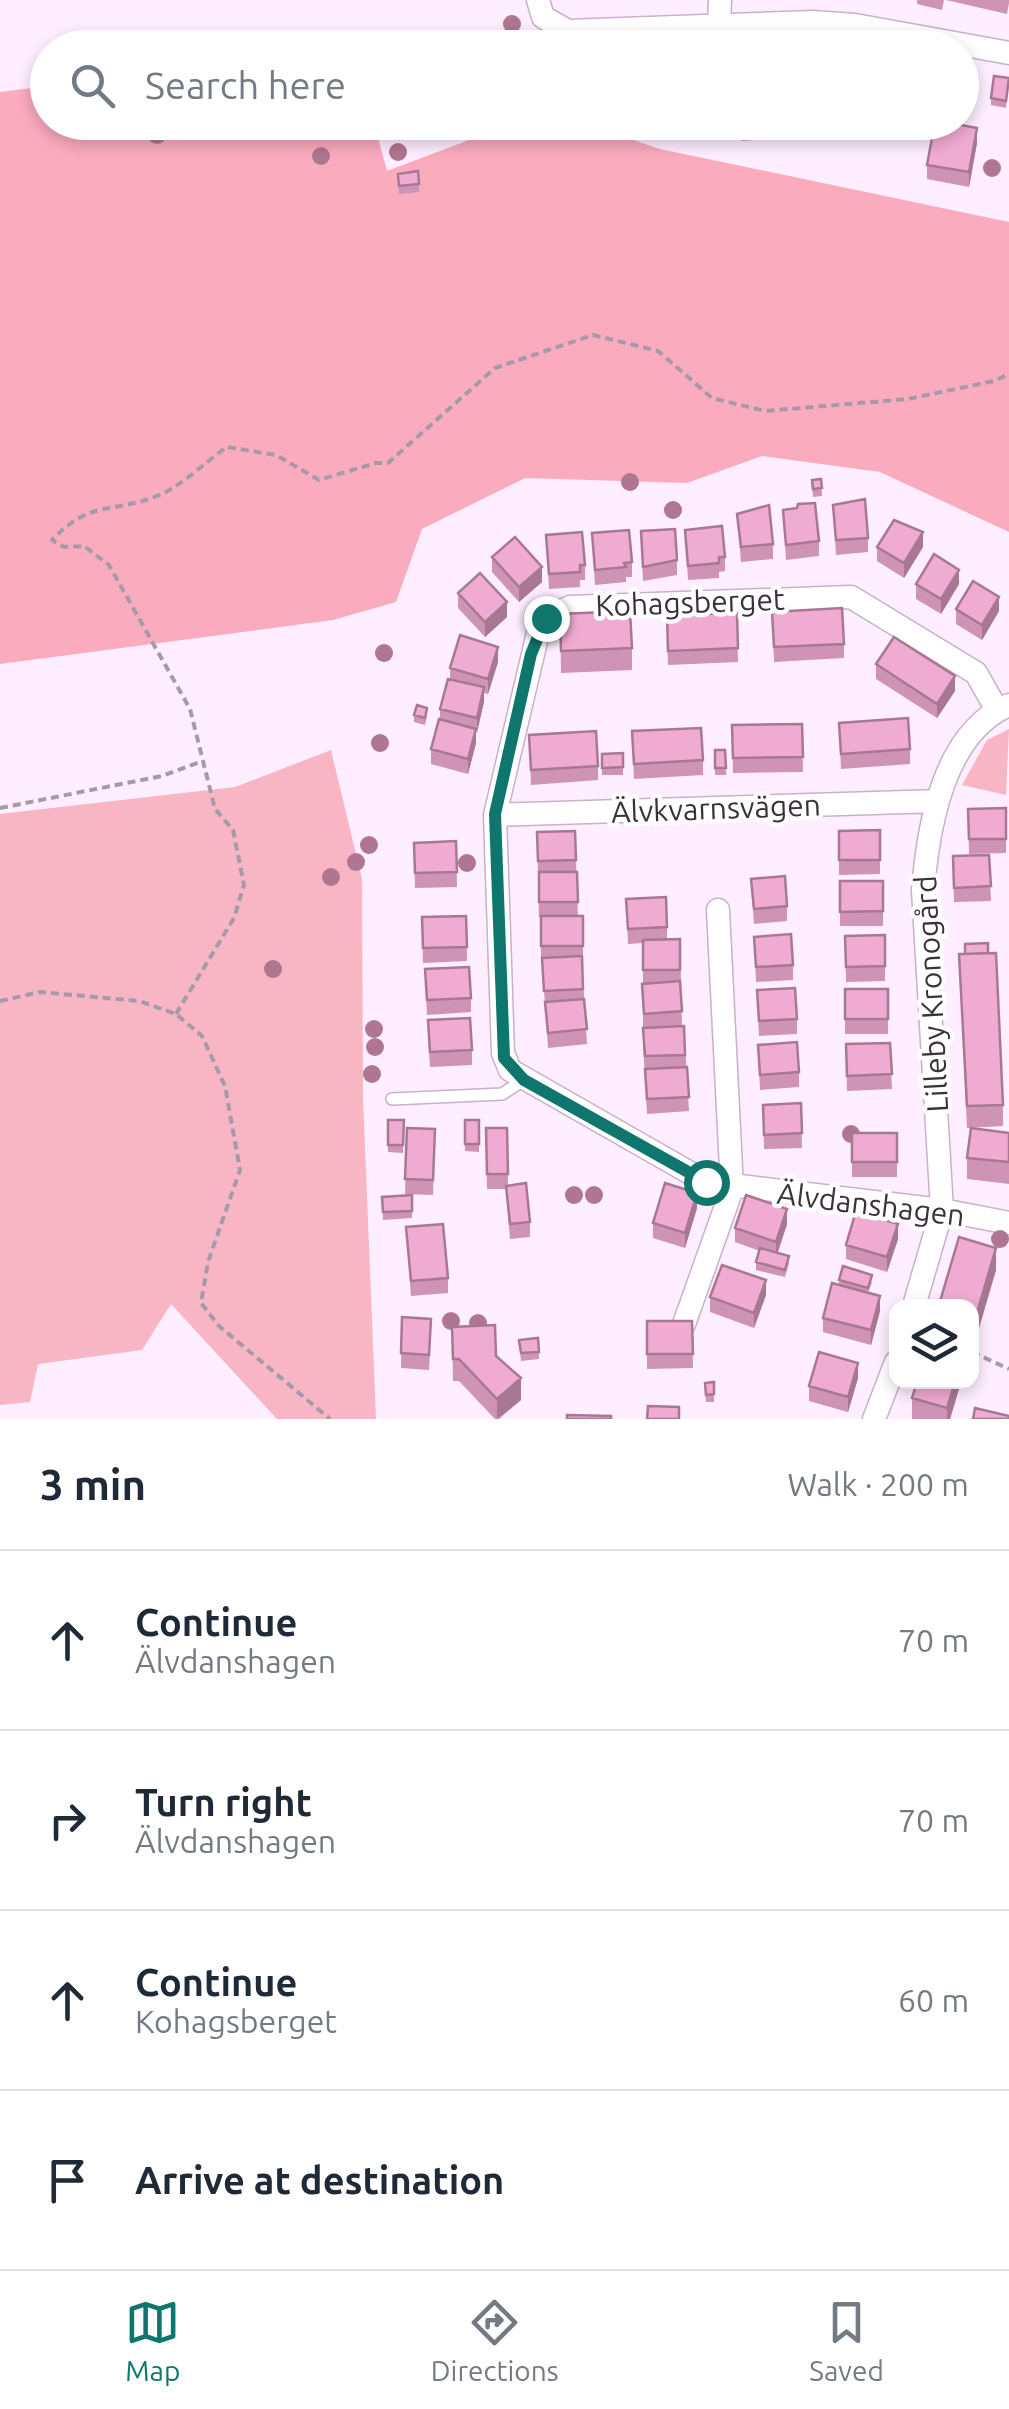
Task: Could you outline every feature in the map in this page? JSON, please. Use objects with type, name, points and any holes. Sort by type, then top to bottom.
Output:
[{"type":"street","points":[[538,0],[543,17],[566,30]]},
{"type":"street","points":[[718,25],[720,0]]},
{"type":"street","points":[[593,30],[718,25],[855,25],[882,30]]},
{"type":"street","points":[[979,48],[1009,53]]},
{"type":"street","name":"Kohagsberget","points":[[495,814],[538,633],[546,618],[570,607],[851,596],[976,673],[1003,707]]},
{"type":"street","name":"Lilleby Kronogård","points":[[916,1299],[942,1210],[923,890],[938,801],[964,746],[1003,707]]},
{"type":"street","name":"Älvkvarnsvägen","points":[[495,814],[938,801]]},
{"type":"street","points":[[495,814],[504,1058],[524,1080]]},
{"type":"street","points":[[684,1324],[732,1188],[718,910]]},
{"type":"street","name":"Älvdanshagen","points":[[524,1080],[687,1174],[732,1188],[942,1210],[1009,1223]]},
{"type":"street","points":[[874,1419],[889,1380]]},
{"type":"lane","points":[[392,1099],[502,1094],[524,1080]]},
{"type":"path","points":[[176,1014],[234,918],[244,885],[233,830],[215,810],[190,710],[109,565],[84,546],[64,547],[52,540],[95,508],[159,496],[227,447],[276,455],[319,480],[376,462],[388,463],[496,368],[593,335],[658,351],[712,398],[765,411],[908,400],[994,381],[1009,374]]},
{"type":"path","points":[[0,808],[162,776],[200,762]]},
{"type":"path","points":[[0,1001],[40,992],[94,994],[176,1014],[202,1036],[220,1071],[240,1170],[208,1262],[201,1304],[219,1326],[330,1419]]},
{"type":"path","points":[[979,1355],[1009,1370]]},
{"type":"shaded area","points":[[30,88],[30,140],[379,140],[387,171],[469,140],[633,140],[660,149],[1009,222],[1009,532],[880,472],[762,456],[687,483],[525,478],[422,529],[396,602],[333,620],[0,664],[0,92]]},
{"type":"shaded area","points":[[1009,729],[1006,795],[962,785],[987,740]]},
{"type":"shaded area","points":[[331,750],[362,879],[363,1098],[376,1419],[277,1419],[171,1304],[142,1350],[38,1364],[30,1402],[0,1405],[0,814],[235,787]]},
{"type":"building","points":[[994,76],[1009,78],[1006,101],[991,98]]},
{"type":"building","points":[[932,140],[975,140],[969,172],[927,165]]},
{"type":"building","points":[[418,171],[419,184],[399,186],[398,174]]},
{"type":"building","points":[[821,479],[822,488],[813,489],[812,480]]},
{"type":"building","points":[[865,499],[868,538],[836,540],[833,505]]},
{"type":"building","points":[[815,503],[819,541],[786,545],[783,510]]},
{"type":"building","points":[[769,505],[773,544],[741,547],[737,514]]},
{"type":"building","points":[[894,520],[923,532],[904,563],[877,547]]},
{"type":"building","points":[[722,526],[725,557],[719,557],[719,563],[688,566],[685,530]]},
{"type":"building","points":[[675,529],[677,560],[643,567],[641,531]]},
{"type":"building","points":[[629,530],[632,562],[624,563],[626,567],[595,570],[592,533]]},
{"type":"building","points":[[582,532],[585,565],[580,565],[580,572],[549,574],[546,535]]},
{"type":"building","points":[[515,537],[542,567],[519,587],[492,557]]},
{"type":"building","points":[[934,554],[959,570],[941,599],[916,584]]},
{"type":"building","points":[[480,573],[507,602],[485,622],[458,593]]},
{"type":"building","points":[[973,581],[999,597],[982,625],[956,609]]},
{"type":"building","points":[[842,608],[844,644],[774,647],[772,612]]},
{"type":"building","points":[[630,611],[632,648],[561,651],[560,614]]},
{"type":"building","points":[[737,613],[738,648],[668,651],[667,615]]},
{"type":"building","points":[[460,635],[498,647],[488,679],[450,668]]},
{"type":"building","points":[[894,637],[955,676],[937,704],[876,664]]},
{"type":"building","points":[[448,679],[484,687],[477,718],[440,709]]},
{"type":"building","points":[[417,705],[427,708],[425,718],[414,715]]},
{"type":"building","points":[[908,718],[910,749],[841,754],[839,723]]},
{"type":"building","points":[[439,719],[476,729],[468,759],[431,749]]},
{"type":"building","points":[[802,724],[803,757],[733,758],[732,725]]},
{"type":"building","points":[[701,728],[703,760],[634,764],[632,731]]},
{"type":"building","points":[[596,731],[598,766],[531,770],[529,735]]},
{"type":"building","points":[[715,750],[725,750],[726,768],[715,768]]},
{"type":"building","points":[[623,753],[623,767],[602,768],[602,754]]},
{"type":"building","points":[[1006,808],[1006,839],[969,839],[968,809]]},
{"type":"building","points":[[880,830],[880,860],[839,860],[839,831]]},
{"type":"building","points":[[575,831],[576,860],[538,861],[537,832]]},
{"type":"building","points":[[456,841],[457,872],[415,873],[414,843]]},
{"type":"building","points":[[989,855],[991,886],[954,888],[953,856]]},
{"type":"building","points":[[539,872],[577,872],[578,902],[539,902]]},
{"type":"building","points":[[785,876],[787,906],[754,909],[751,879]]},
{"type":"building","points":[[840,881],[883,881],[883,911],[840,912]]},
{"type":"building","points":[[666,897],[667,927],[628,929],[626,899]]},
{"type":"building","points":[[466,916],[467,947],[423,948],[422,917]]},
{"type":"building","points":[[541,916],[583,916],[583,946],[541,946]]},
{"type":"building","points":[[791,934],[793,965],[756,967],[754,937]]},
{"type":"building","points":[[885,935],[885,966],[846,967],[845,936]]},
{"type":"building","points":[[680,939],[680,970],[643,970],[643,940]]},
{"type":"building","points":[[988,943],[988,953],[965,954],[965,944]]},
{"type":"building","points":[[996,953],[1003,1105],[967,1106],[959,954]]},
{"type":"building","points":[[582,956],[583,989],[544,991],[542,958]]},
{"type":"building","points":[[469,967],[471,998],[427,1000],[425,969]]},
{"type":"building","points":[[680,981],[682,1011],[644,1014],[642,984]]},
{"type":"building","points":[[795,988],[797,1019],[759,1021],[757,990]]},
{"type":"building","points":[[845,989],[888,989],[888,1019],[845,1019]]},
{"type":"building","points":[[584,999],[587,1029],[548,1033],[545,1002]]},
{"type":"building","points":[[470,1018],[472,1050],[430,1052],[428,1020]]},
{"type":"building","points":[[684,1026],[685,1055],[645,1056],[643,1028]]},
{"type":"building","points":[[797,1042],[799,1072],[760,1075],[758,1045]]},
{"type":"building","points":[[890,1043],[892,1074],[847,1076],[846,1044]]},
{"type":"building","points":[[687,1067],[689,1097],[647,1099],[645,1069]]},
{"type":"building","points":[[801,1103],[802,1133],[764,1135],[763,1105]]},
{"type":"building","points":[[388,1120],[404,1120],[403,1145],[388,1145]]},
{"type":"building","points":[[465,1120],[479,1120],[479,1144],[465,1144]]},
{"type":"building","points":[[407,1128],[435,1129],[433,1180],[405,1179]]},
{"type":"building","points":[[486,1128],[507,1128],[508,1174],[487,1174]]},
{"type":"building","points":[[971,1128],[1009,1133],[1009,1162],[967,1158]]},
{"type":"building","points":[[852,1133],[897,1133],[897,1162],[852,1162]]},
{"type":"building","points":[[526,1183],[530,1222],[510,1224],[506,1186]]},
{"type":"building","points":[[665,1183],[697,1193],[685,1233],[653,1223]]},
{"type":"building","points":[[412,1195],[412,1211],[383,1212],[382,1197]]},
{"type":"building","points":[[746,1195],[787,1209],[776,1242],[735,1228]]},
{"type":"building","points":[[856,1211],[898,1224],[887,1257],[846,1245]]},
{"type":"building","points":[[443,1224],[448,1278],[411,1281],[406,1227]]},
{"type":"building","points":[[959,1237],[996,1248],[979,1306],[979,1299],[941,1299]]},
{"type":"building","points":[[760,1248],[789,1256],[785,1270],[756,1262]]},
{"type":"building","points":[[722,1265],[766,1280],[754,1313],[710,1297]]},
{"type":"building","points":[[843,1266],[872,1275],[868,1288],[839,1280]]},
{"type":"building","points":[[832,1283],[880,1296],[871,1330],[823,1318]]},
{"type":"building","points":[[402,1317],[431,1319],[429,1355],[401,1353]]},
{"type":"building","points":[[647,1321],[692,1321],[693,1354],[647,1354]]},
{"type":"building","points":[[495,1325],[496,1356],[521,1378],[497,1399],[459,1359],[453,1359],[452,1327]]},
{"type":"building","points":[[538,1338],[539,1352],[521,1353],[519,1340]]},
{"type":"building","points":[[819,1352],[858,1363],[848,1397],[809,1386]]},
{"type":"building","points":[[714,1382],[714,1394],[706,1395],[705,1383]]},
{"type":"building","points":[[915,1389],[953,1389],[947,1408],[912,1398]]},
{"type":"building","points":[[648,1406],[679,1407],[679,1419],[647,1419]]},
{"type":"building","points":[[975,1408],[1009,1416],[1009,1419],[973,1419]]},
{"type":"building","points":[[567,1415],[611,1416],[611,1419],[567,1419]]},
{"type":"route","points":[[546,618],[531,654],[495,814],[504,1058],[510,1070],[524,1080],[706,1182]]}]
